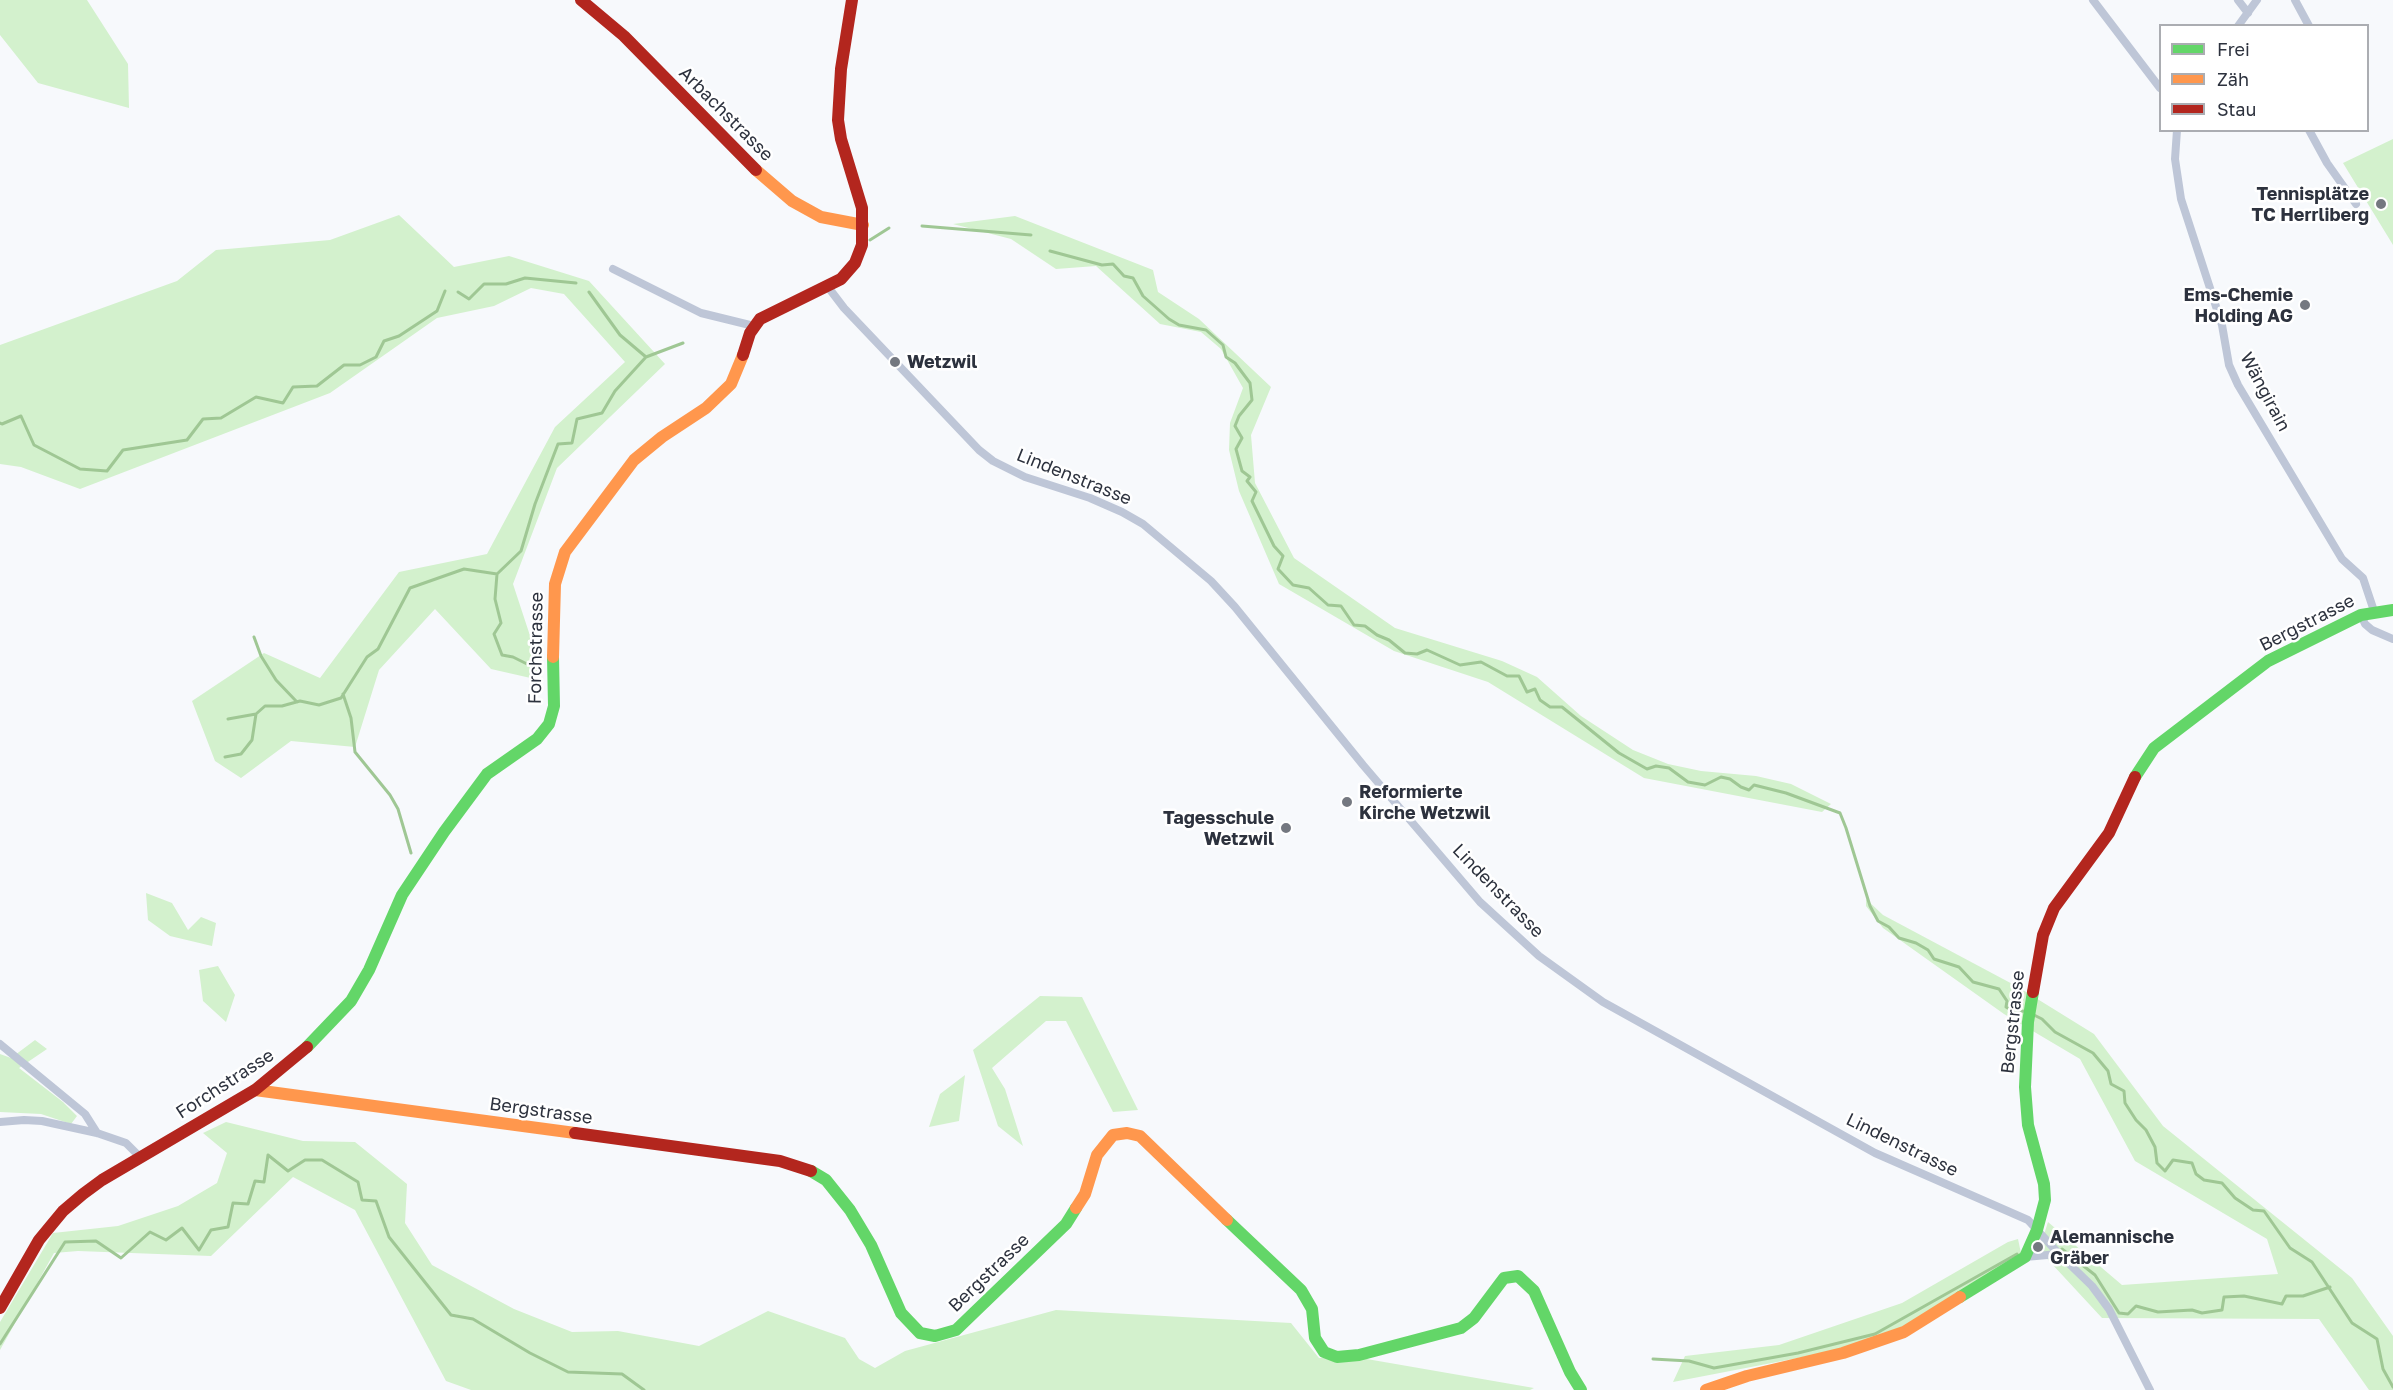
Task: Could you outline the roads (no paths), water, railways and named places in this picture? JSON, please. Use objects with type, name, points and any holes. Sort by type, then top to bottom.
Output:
[{"type":"street","name":"Arbachstrasse","points":[[581,0],[624,36],[765,180],[792,201],[821,217],[862,225]]},
{"type":"street","points":[[613,268],[701,313],[754,326],[767,314],[828,287],[848,272],[858,257],[862,245],[859,195],[841,139],[838,120],[841,69],[852,0]]},
{"type":"street","points":[[2093,0],[2159,87]]},
{"type":"street","points":[[2238,0],[2248,13]]},
{"type":"street","points":[[2242,24],[2258,0]]},
{"type":"street","points":[[2295,0],[2308,24]]},
{"type":"street","name":"Wängirain","points":[[2177,132],[2175,159],[2181,199],[2222,325],[2229,365],[2238,386],[2342,559],[2363,578],[2374,611]]},
{"type":"street","points":[[2310,132],[2332,170],[2356,204]]},
{"type":"street","name":"Lindenstrasse","points":[[828,287],[844,308],[979,450],[993,461],[1025,477],[1090,498],[1122,512],[1143,524],[1204,574],[1235,607],[1368,771],[1480,902],[1513,934],[1567,979],[1603,1002],[1875,1153],[2028,1220],[2092,1286],[2109,1309],[2150,1390]]},
{"type":"street","name":"Forchstrasse","points":[[0,1308],[39,1240],[63,1211],[137,1153],[255,1090],[309,1046],[351,1001],[369,970],[402,895],[444,831],[487,774],[537,739],[546,729],[554,706],[555,584],[566,552],[585,521],[634,460],[662,437],[706,408],[731,384],[754,326]]},
{"type":"street","name":"Bergstrasse","points":[[2025,1257],[2032,1246],[2045,1200],[2044,1184],[2027,1116],[2025,1087],[2028,1022],[2043,934],[2054,908],[2109,833],[2135,776],[2154,748],[2268,661],[2361,615],[2374,611],[2393,610]]},
{"type":"street","points":[[2361,615],[2365,624],[2372,630],[2393,639]]},
{"type":"street","points":[[0,1044],[85,1114],[98,1133]]},
{"type":"street","name":"Bergstrasse","points":[[255,1090],[780,1161],[808,1169],[826,1180],[850,1210],[871,1245],[901,1313],[920,1333],[936,1336],[956,1330],[1065,1224],[1085,1194],[1097,1155],[1113,1135],[1127,1133],[1140,1136],[1301,1290],[1312,1310],[1315,1338],[1324,1352],[1337,1357],[1359,1355],[1461,1328],[1474,1318],[1504,1278],[1518,1276],[1534,1291],[1570,1372],[1581,1390]]},
{"type":"street","points":[[0,1122],[42,1121],[98,1133],[123,1141],[137,1153]]},
{"type":"street","points":[[1706,1390],[1747,1376],[1843,1353],[1904,1332],[2025,1257],[2059,1254]]},
{"type":"waterway","points":[[922,226],[1031,235]]},
{"type":"waterway","points":[[870,240],[889,228]]},
{"type":"waterway","points":[[1050,251],[1102,265],[1113,264],[1124,276],[1133,278],[1143,296],[1169,319],[1179,325],[1206,330],[1223,345],[1226,357],[1235,363],[1250,383],[1252,400],[1239,416],[1235,426],[1242,438],[1236,449],[1242,471],[1250,477],[1247,481],[1256,492],[1252,501],[1274,546],[1283,556],[1278,569],[1293,585],[1309,588],[1328,605],[1341,606],[1354,625],[1365,626],[1389,640],[1405,653],[1417,654],[1427,650],[1460,665],[1481,662],[1507,676],[1519,676],[1527,692],[1535,689],[1540,700],[1550,707],[1562,707],[1619,753],[1647,769],[1656,766],[1669,768],[1688,782],[1705,785],[1721,777],[1730,779],[1749,790],[1754,785],[1786,793],[1840,813],[1870,906],[1878,921],[1889,927],[1899,938],[1916,943],[1928,950],[1934,959],[1959,967],[1973,982],[1999,989],[2007,1001],[2006,1007],[2014,1012],[2025,1011]]},
{"type":"waterway","points":[[458,292],[469,299],[484,284],[506,284],[525,278],[576,283]]},
{"type":"waterway","points":[[0,423],[21,416],[34,445],[80,469],[107,471],[123,450],[187,440],[203,419],[221,418],[256,397],[283,403],[293,387],[317,386],[344,365],[360,365],[376,357],[384,341],[399,336],[437,311],[445,291]]},
{"type":"waterway","points":[[589,292],[620,335],[646,357]]},
{"type":"waterway","points":[[225,757],[241,754],[252,740],[256,714],[265,706],[282,706],[300,701],[319,705],[341,698],[367,657],[378,649],[410,588],[464,569],[497,574],[521,551],[535,504],[558,444],[572,443],[577,419],[602,413],[615,391],[646,357],[683,343]]},
{"type":"waterway","points":[[497,574],[495,599],[501,623],[494,634],[502,655],[513,657],[529,665]]},
{"type":"waterway","points":[[254,637],[261,656],[276,680],[297,702]]},
{"type":"waterway","points":[[343,694],[351,718],[355,752],[390,795],[398,809],[411,853]]},
{"type":"waterway","points":[[228,719],[256,714]]},
{"type":"waterway","points":[[2034,1015],[2042,1019],[2055,1032],[2093,1053],[2108,1071],[2111,1084],[2124,1091],[2125,1103],[2146,1130],[2155,1147],[2157,1163],[2165,1171],[2173,1160],[2192,1163],[2196,1174],[2204,1180],[2222,1183],[2235,1198],[2253,1210],[2264,1211],[2290,1248],[2312,1262],[2352,1323],[2377,1339],[2383,1369],[2393,1387]]},
{"type":"waterway","points":[[0,1344],[65,1242],[96,1241],[121,1258],[150,1232],[166,1240],[182,1228],[199,1250],[211,1230],[228,1227],[233,1203],[248,1204],[255,1181],[264,1182],[268,1155],[288,1171],[305,1160],[322,1160],[358,1182],[362,1200],[376,1201],[389,1237],[451,1315],[473,1319],[530,1353],[568,1372],[622,1374],[644,1390]]},
{"type":"waterway","points":[[2062,1249],[2095,1275],[2119,1313],[2128,1314],[2136,1306],[2158,1312],[2192,1310],[2202,1313],[2222,1310],[2224,1297],[2244,1296],[2282,1304],[2286,1296],[2303,1296],[2330,1287]]},
{"type":"waterway","points":[[1653,1359],[1689,1361],[1714,1368],[1798,1353],[1875,1334],[2017,1254]]},
{"type":"place","name":"Tennisplätze TC Herrliberg","points":[[2381,204]]},
{"type":"place","name":"Ems-Chemie Holding AG","points":[[2305,305]]},
{"type":"place","name":"Wetzwil","points":[[895,362]]},
{"type":"place","name":"Reformierte Kirche Wetzwil","points":[[1347,802]]},
{"type":"place","name":"Tagesschule Wetzwil","points":[[1286,828]]},
{"type":"place","name":"Alemannische Gräber","points":[[2038,1247]]}]
